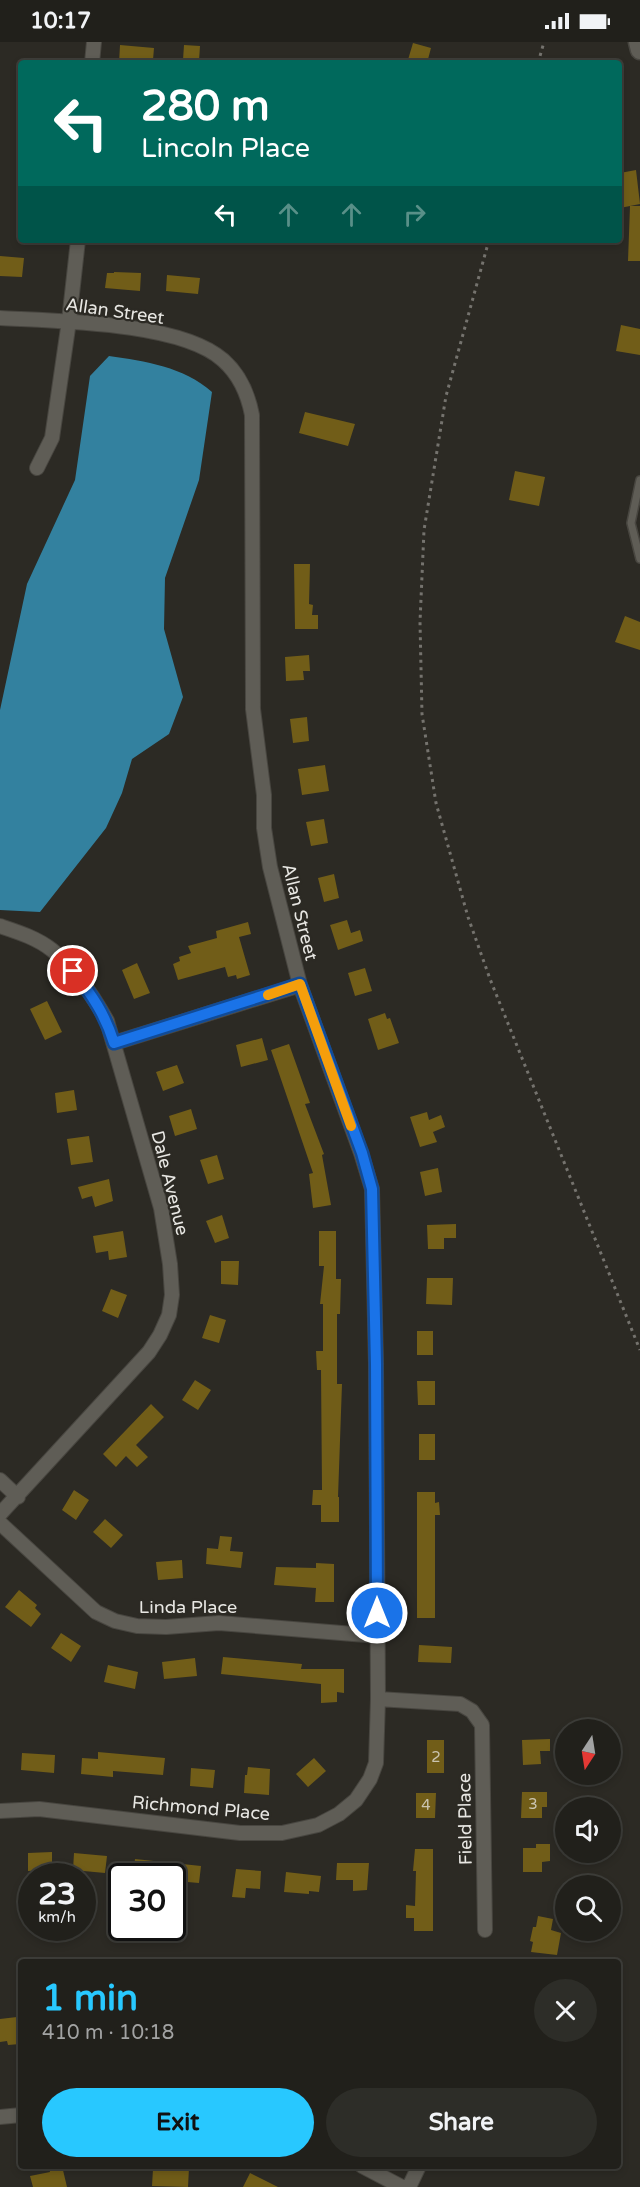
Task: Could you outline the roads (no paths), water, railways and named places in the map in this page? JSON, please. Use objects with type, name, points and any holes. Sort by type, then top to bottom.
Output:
[{"type":"street","points":[[92,60],[94,42]]},
{"type":"street","points":[[638,42],[640,50]]},
{"type":"street","points":[[37,468],[52,438],[78,243]]},
{"type":"street","name":"Allan Street","points":[[0,318],[121,326],[171,336],[202,347],[222,359],[238,376],[248,398],[252,416],[253,709],[270,867],[300,984],[362,1153],[372,1189],[376,1364],[378,1699]]},
{"type":"street","name":"Dale Avenue","points":[[0,926],[28,936],[52,950],[73,971],[94,998],[107,1021],[161,1208],[172,1294],[169,1315],[149,1352],[0,1514]]},
{"type":"street","points":[[114,1043],[300,984]]},
{"type":"street","points":[[0,1480],[18,1497]]},
{"type":"street","name":"Linda Place","points":[[0,1523],[96,1612],[115,1621],[136,1626],[166,1627],[219,1623],[378,1636]]},
{"type":"street","name":"Field Place","points":[[378,1699],[460,1704],[472,1711],[482,1725],[485,1930]]},
{"type":"street","name":"Richmond Place","points":[[0,1811],[39,1809],[240,1833],[282,1833],[318,1825],[339,1814],[356,1800],[370,1779],[376,1763],[378,1699]]},
{"type":"street","points":[[0,2117],[18,2115]]},
{"type":"street","points":[[368,2169],[402,2187]]},
{"type":"street","points":[[409,2187],[418,2169]]},
{"type":"lane","points":[[640,480],[631,523],[640,559]]},
{"type":"water","points":[[109,356],[164,366],[201,383],[212,392],[199,480],[165,578],[164,629],[183,697],[169,734],[132,759],[122,793],[106,828],[40,912],[0,910],[0,710],[27,584],[75,480],[90,376]]}]
